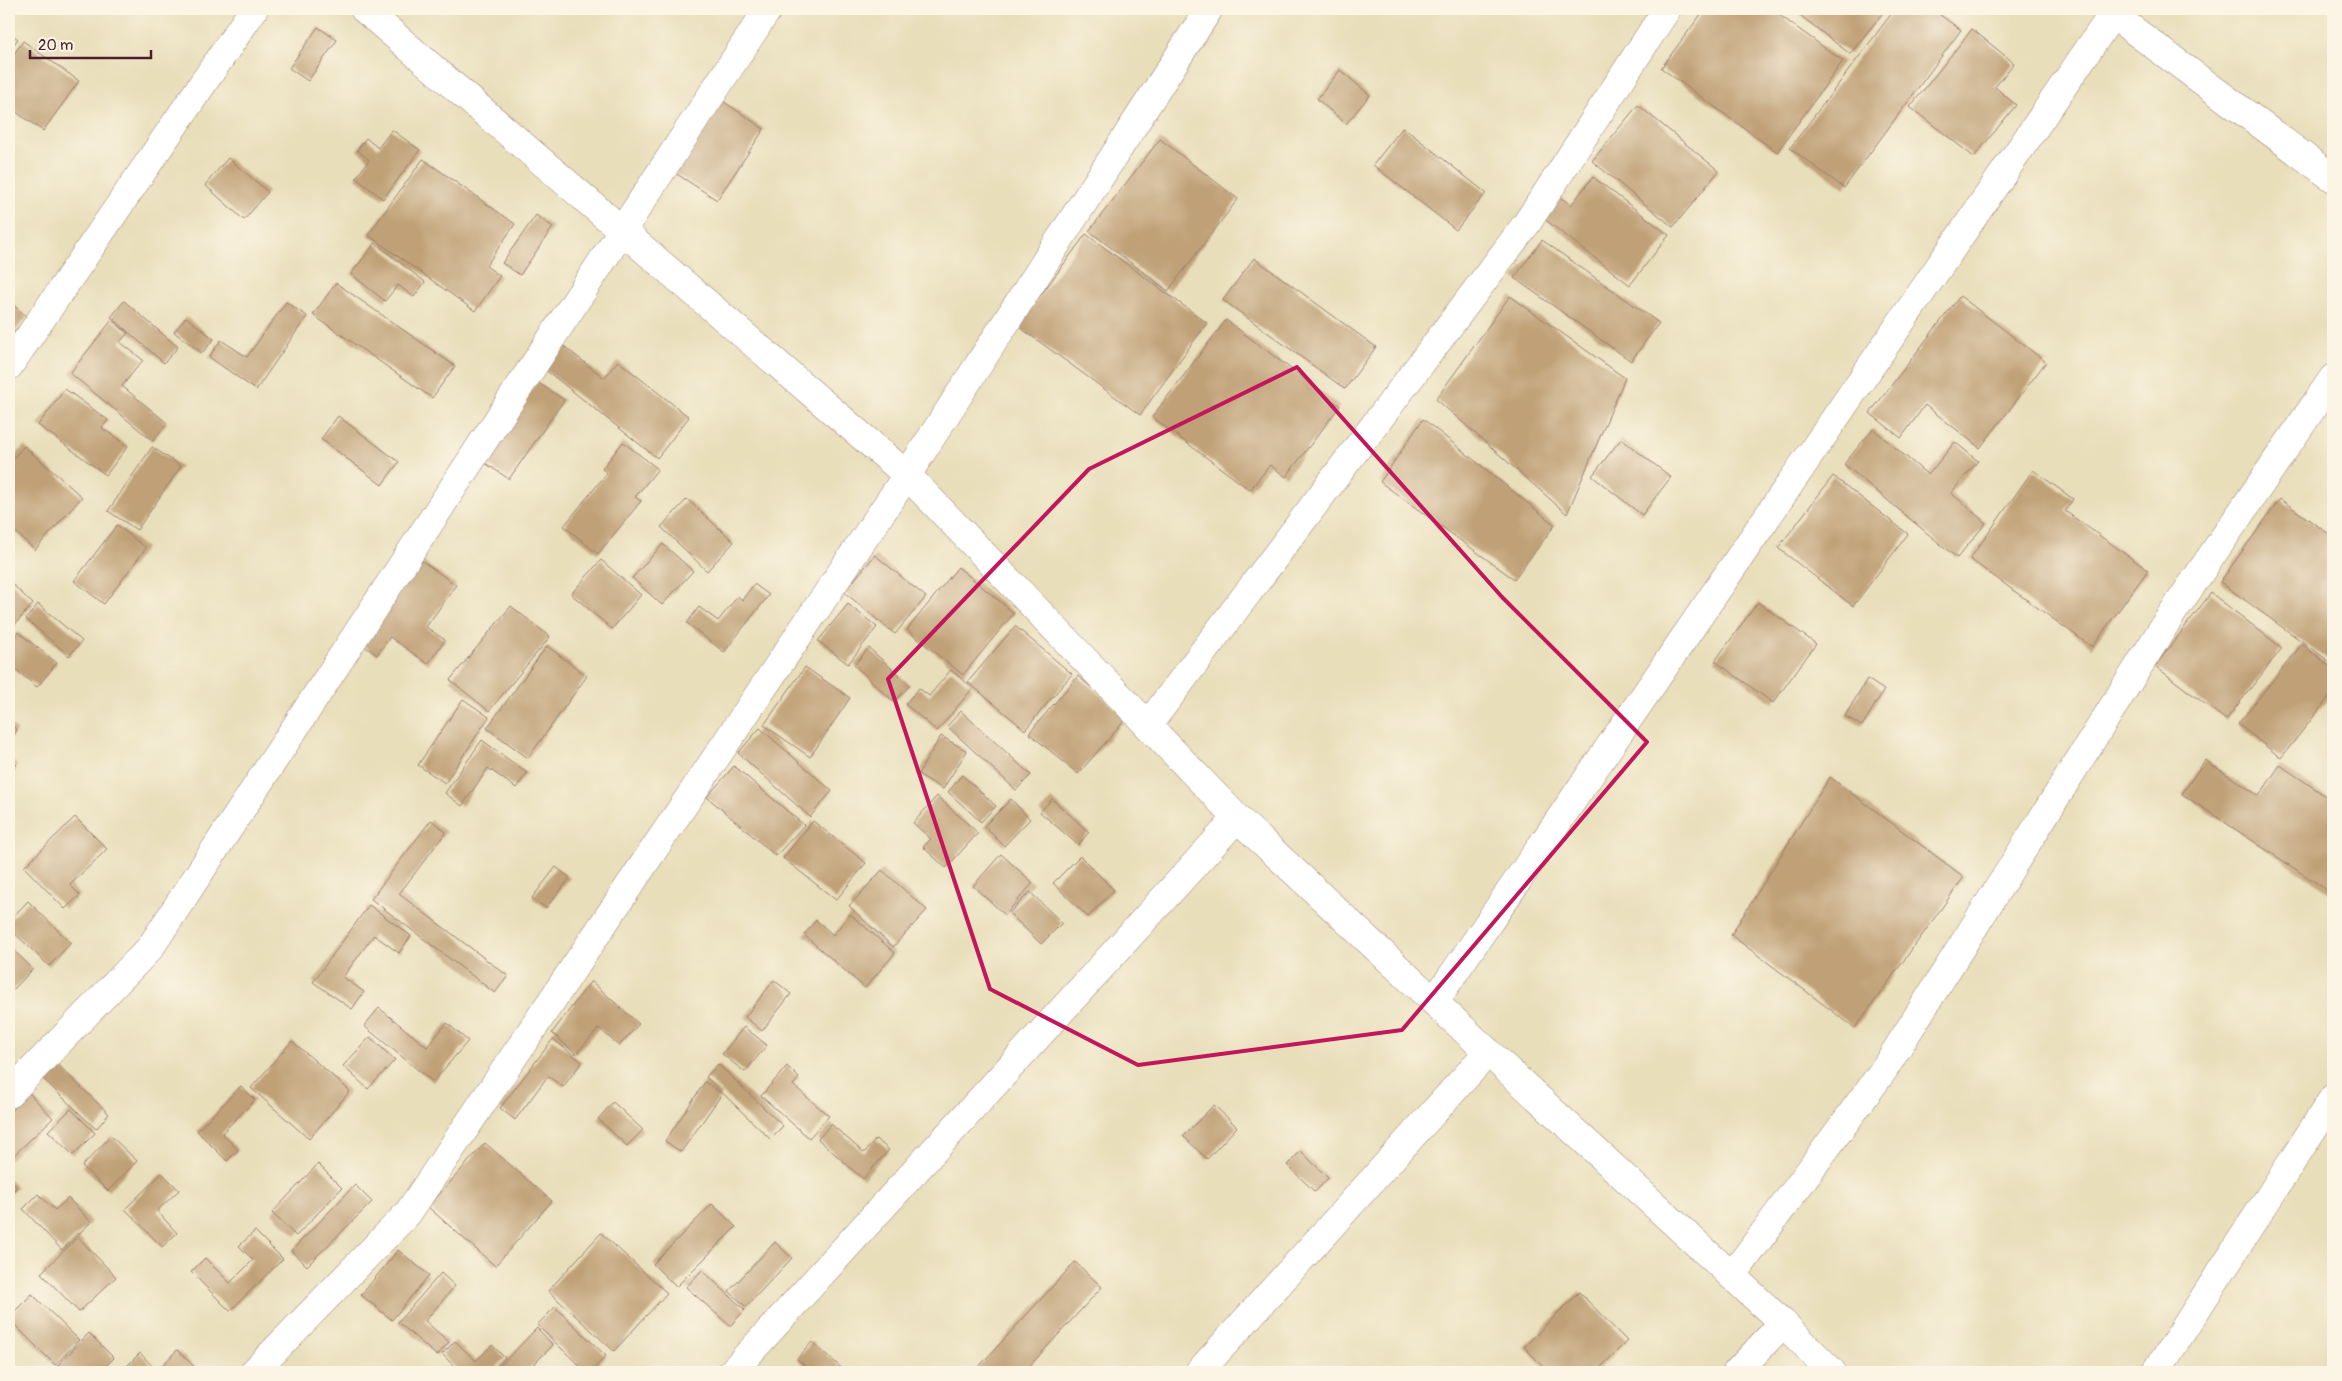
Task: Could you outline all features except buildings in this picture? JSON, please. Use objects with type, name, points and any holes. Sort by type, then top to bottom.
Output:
[{"type":"street","points":[[9,366],[254,9]]},
{"type":"street","points":[[364,9],[906,475],[1237,818],[1783,1323],[1832,1372]]},
{"type":"street","points":[[9,1094],[150,948],[768,9]]},
{"type":"street","points":[[254,1372],[408,1213],[906,475],[1209,9]]},
{"type":"street","points":[[1148,725],[1527,223],[1667,9]]},
{"type":"street","points":[[2110,10],[2333,178]]},
{"type":"street","points":[[1434,1002],[2110,18],[2110,10]]},
{"type":"street","points":[[1732,1276],[1883,1071],[2168,618],[2333,378]]},
{"type":"street","points":[[732,1372],[1237,818]]},
{"type":"street","points":[[1199,1372],[1488,1052]]},
{"type":"street","points":[[2156,1372],[2333,1098]]},
{"type":"street","points":[[1737,1372],[1783,1323]]},
{"type":"highlighted area","points":[[1297,367],[1502,597],[1647,742],[1402,1030],[1138,1065],[990,989],[888,679],[1089,469]]}]
